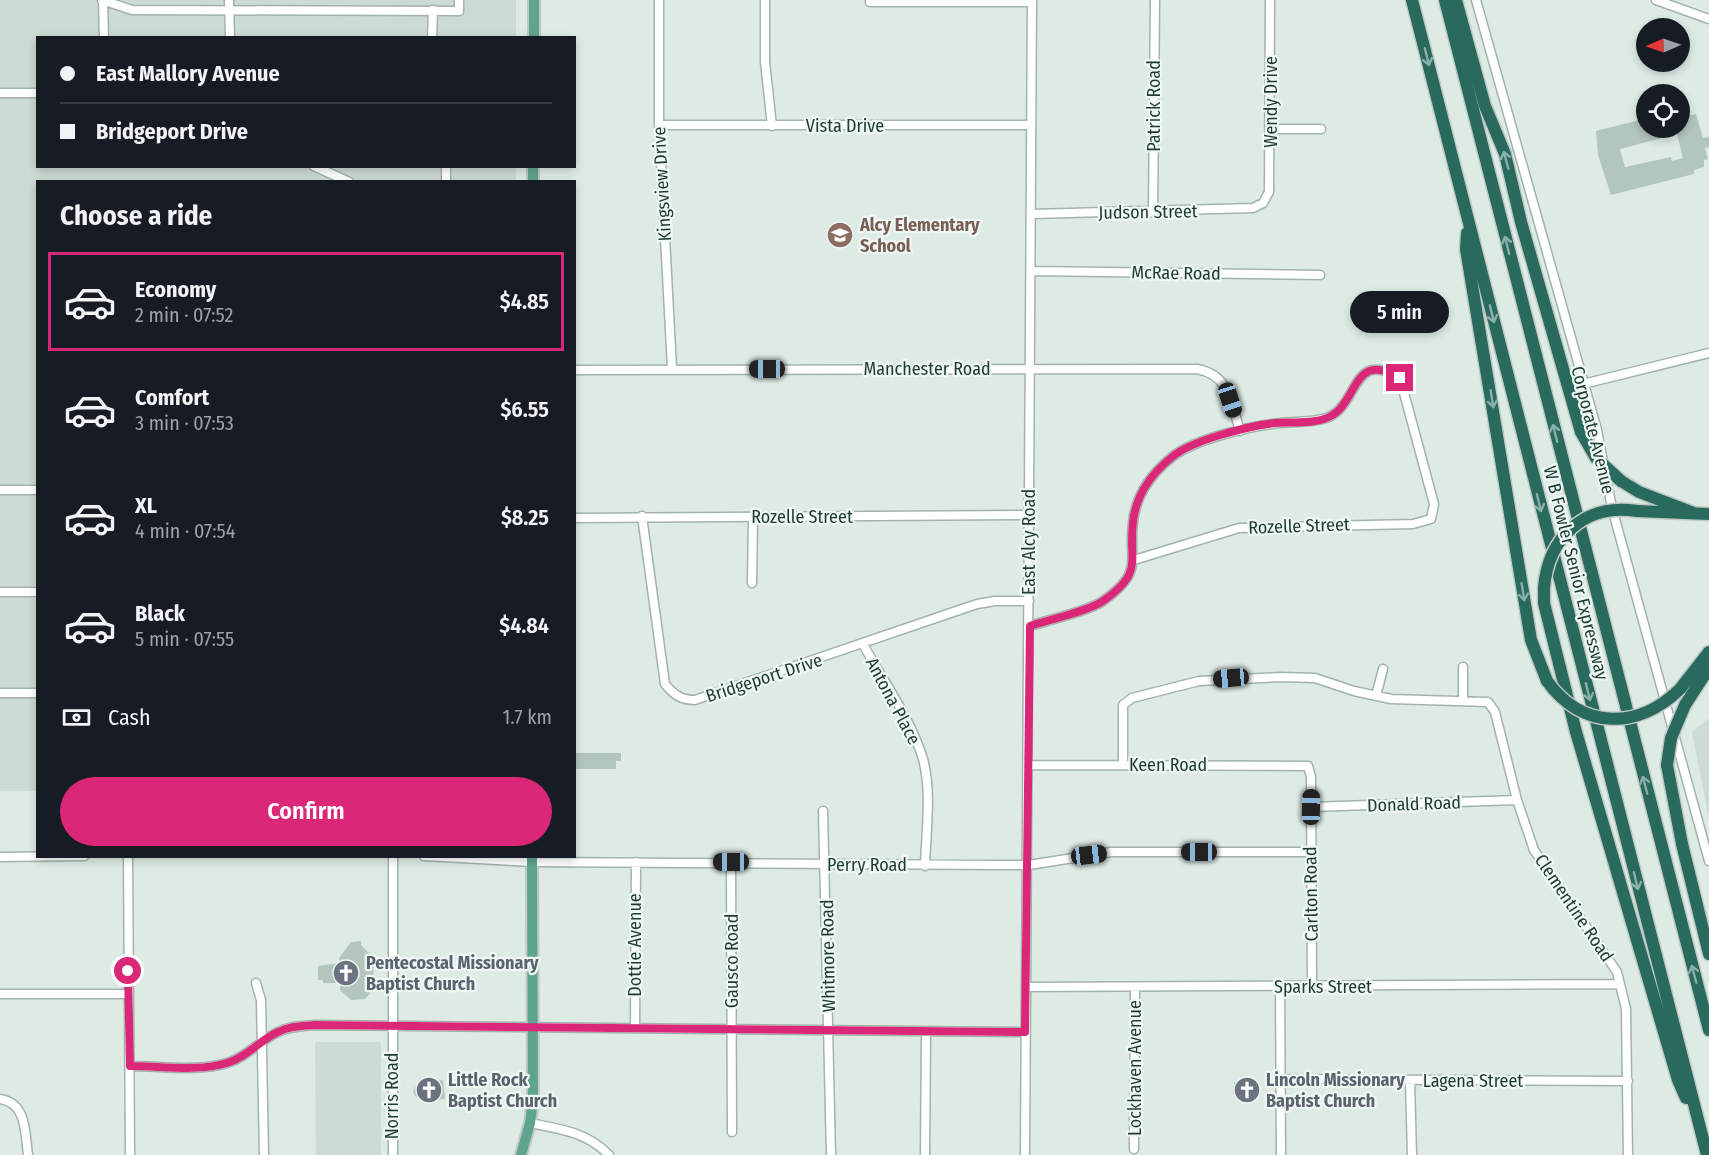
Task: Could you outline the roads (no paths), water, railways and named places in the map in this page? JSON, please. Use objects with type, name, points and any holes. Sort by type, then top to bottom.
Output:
[{"type":"highway","name":"W B Fowler Senior Expressway","points":[[1412,0],[1707,1155]]},
{"type":"highway","name":"W B Fowler Senior Expressway","points":[[1445,0],[1709,1030]]},
{"type":"highway","points":[[1456,0],[1485,106],[1505,154],[1521,222],[1581,432],[1596,458],[1622,481],[1639,492],[1694,513]]},
{"type":"highway","points":[[1468,217],[1467,249],[1529,630],[1539,664],[1547,681],[1573,707],[1596,717],[1616,719],[1636,717],[1670,699],[1709,652]]},
{"type":"highway","points":[[1698,1122],[1678,1080],[1587,771],[1554,646],[1544,588],[1550,555],[1566,533],[1598,513],[1624,509],[1709,514]]},
{"type":"highway","points":[[1709,668],[1694,687],[1674,727],[1667,765],[1676,820],[1709,954]]},
{"type":"highway","points":[[1694,687],[1709,675]]},
{"type":"main road","points":[[534,0],[534,36]]},
{"type":"main road","points":[[521,1155],[530,1123],[533,1027],[532,859]]},
{"type":"street","points":[[104,36],[103,0],[132,10],[229,4],[459,11],[459,0]]},
{"type":"street","name":"Kingsview Drive","points":[[659,0],[659,125],[672,368]]},
{"type":"street","points":[[765,0],[765,62],[772,126]]},
{"type":"street","name":"Patrick Road","points":[[1153,213],[1155,0]]},
{"type":"street","name":"Wendy Drive","points":[[1263,203],[1269,192],[1270,0]]},
{"type":"street","name":"Corporate Avenue","points":[[1476,0],[1597,430],[1612,508],[1709,861]]},
{"type":"street","points":[[1656,0],[1709,19]]},
{"type":"street","points":[[870,2],[1032,1]]},
{"type":"street","name":"East Alcy Road","points":[[1025,1155],[1029,865],[1032,1]]},
{"type":"street","points":[[229,4],[230,36]]},
{"type":"street","points":[[432,36],[433,10]]},
{"type":"street","points":[[0,93],[36,93]]},
{"type":"street","name":"Vista Drive","points":[[659,125],[1031,125]]},
{"type":"street","points":[[1271,129],[1321,129]]},
{"type":"street","points":[[318,168],[345,180]]},
{"type":"street","name":"Judson Street","points":[[1032,214],[1153,213],[1253,208],[1263,203]]},
{"type":"street","name":"McRae Road","points":[[1032,271],[1320,274]]},
{"type":"street","points":[[1583,384],[1709,353]]},
{"type":"street","name":"Manchester Road","points":[[576,370],[672,368],[1197,369],[1211,372],[1225,384],[1240,431]]},
{"type":"street","name":"Rozelle Street","points":[[1134,560],[1239,528],[1413,524],[1431,519],[1434,504],[1400,378],[1387,370],[1372,369],[1359,378],[1339,412],[1327,418],[1266,424],[1240,431]]},
{"type":"street","points":[[1030,626],[1101,603],[1129,575],[1134,560],[1133,522],[1140,494],[1154,473],[1174,455],[1190,446],[1240,431]]},
{"type":"street","points":[[0,490],[36,490]]},
{"type":"street","name":"Rozelle Street","points":[[576,518],[1029,515]]},
{"type":"street","name":"Bridgeport Drive","points":[[642,516],[665,684],[678,697],[695,700],[863,645],[977,604],[995,601],[1029,601]]},
{"type":"street","points":[[752,583],[753,517]]},
{"type":"street","points":[[0,592],[36,592]]},
{"type":"street","name":"Antona Place","points":[[863,645],[916,740],[923,761],[926,789],[925,866]]},
{"type":"street","points":[[1123,764],[1123,705],[1132,698],[1199,681],[1281,677],[1315,678],[1391,699],[1463,701],[1463,667]]},
{"type":"street","points":[[1376,696],[1383,669]]},
{"type":"street","points":[[0,693],[36,693]]},
{"type":"street","name":"Clementine Road","points":[[1463,701],[1488,702],[1495,712],[1517,800],[1534,850],[1612,962],[1626,1009],[1629,1155]]},
{"type":"street","name":"Keen Road","points":[[1028,765],[1308,766]]},
{"type":"street","name":"Carlton Road","points":[[1308,766],[1311,777],[1312,987]]},
{"type":"street","name":"Donald Road","points":[[1311,807],[1517,800]]},
{"type":"street","name":"Whitmore Road","points":[[823,811],[829,1031],[828,1107],[831,1155]]},
{"type":"street","name":"Perry Road","points":[[496,858],[925,866],[1029,865],[1111,852],[1310,852]]},
{"type":"street","points":[[0,858],[36,857]]},
{"type":"street","points":[[128,858],[130,1155]]},
{"type":"street","name":"Norris Road","points":[[393,858],[393,1155]]},
{"type":"street","name":"Dottie Avenue","points":[[635,1028],[636,862]]},
{"type":"street","name":"Gausco Road","points":[[731,862],[732,1132]]},
{"type":"street","points":[[256,983],[261,1000],[264,1155]]},
{"type":"street","name":"Sparks Street","points":[[1026,987],[1619,984]]},
{"type":"street","points":[[1280,987],[1281,1155]]},
{"type":"street","name":"Lockhaven Avenue","points":[[1134,1149],[1135,988]]},
{"type":"street","points":[[0,994],[128,994]]},
{"type":"street","points":[[130,1066],[210,1066],[228,1063],[262,1044],[276,1032],[294,1027],[733,1028],[1025,1032]]},
{"type":"street","points":[[925,1155],[926,1032]]},
{"type":"street","name":"Lagena Street","points":[[1282,1079],[1628,1081]]},
{"type":"street","points":[[1410,1081],[1412,1155]]},
{"type":"street","points":[[0,1099],[17,1106],[22,1114],[28,1155]]},
{"type":"street","points":[[530,1123],[578,1133],[594,1141],[609,1155]]},
{"type":"place","name":"Alcy Elementary School","points":[[840,235]]},
{"type":"place","name":"Pentecostal Missionary Baptist Church","points":[[346,973]]},
{"type":"place","name":"Little Rock Baptist Church","points":[[429,1090]]},
{"type":"place","name":"Lincoln Missionary Baptist Church","points":[[1247,1090]]}]
